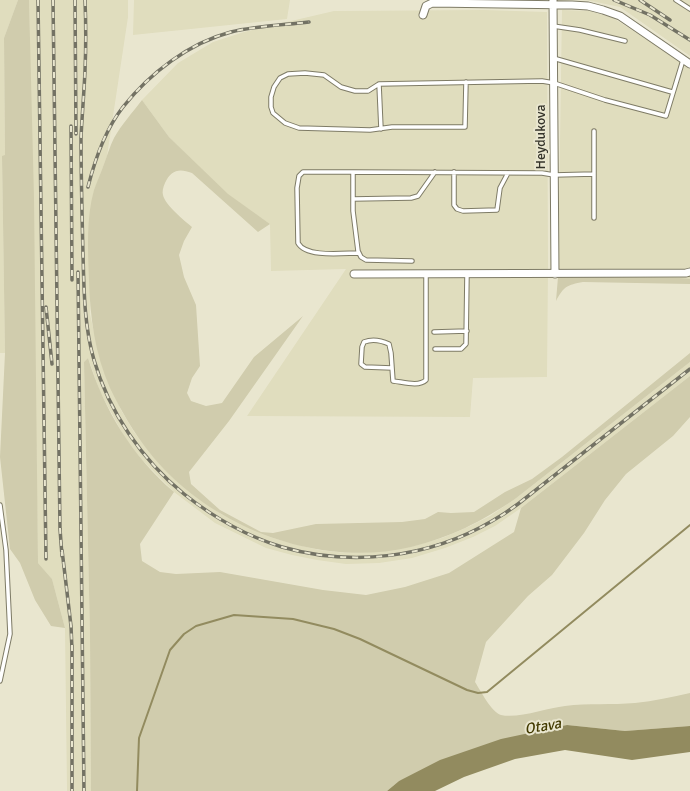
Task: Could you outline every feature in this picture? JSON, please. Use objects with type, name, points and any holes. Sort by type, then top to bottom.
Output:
[{"type":"street","points":[[423,15],[426,6],[432,3],[553,2],[588,6],[620,16],[690,64]]},
{"type":"street","name":"Heydukova","points":[[553,2],[555,274]]},
{"type":"street","points":[[354,274],[690,272]]},
{"type":"lane","points":[[676,0],[690,9]]},
{"type":"lane","points":[[553,26],[580,30],[625,41]]},
{"type":"lane","points":[[553,58],[672,92]]},
{"type":"lane","points":[[466,82],[465,127],[392,128],[370,130],[299,128],[285,123],[274,113],[271,106],[271,97],[274,87],[280,78],[288,74],[305,73],[324,75],[341,87],[355,91],[368,91],[380,84],[542,80],[605,100],[666,116],[683,59]]},
{"type":"lane","points":[[380,84],[381,129]]},
{"type":"lane","points":[[594,131],[594,218]]},
{"type":"lane","points":[[359,253],[314,253],[305,251],[300,247],[298,244],[297,188],[299,176],[303,172],[508,172],[594,174]]},
{"type":"lane","points":[[353,172],[353,211],[358,251],[361,257],[366,260],[412,261]]},
{"type":"lane","points":[[353,199],[411,198],[418,196],[435,172]]},
{"type":"lane","points":[[454,172],[454,205],[457,209],[463,211],[497,210],[500,188],[508,172]]},
{"type":"lane","points":[[392,368],[364,367],[362,364],[362,347],[364,342],[369,340],[381,341],[389,344],[392,368],[393,381],[416,384],[423,383],[426,380],[426,274]]},
{"type":"lane","points":[[435,349],[461,349],[466,344],[467,274]]},
{"type":"lane","points":[[434,332],[467,331]]},
{"type":"lane","points":[[0,505],[6,550],[10,634],[0,681]]},
{"type":"shaded area","points":[[0,0],[18,0],[4,38],[5,156],[2,156],[5,353],[0,353]]},
{"type":"shaded area","points":[[18,0],[29,0],[34,198],[38,563],[52,579],[65,628],[51,626],[35,600],[20,563],[10,549],[0,457],[5,353],[2,156],[5,155],[4,38]]},
{"type":"shaded area","points":[[29,0],[128,0],[128,17],[107,156],[94,191],[90,314],[104,371],[121,410],[134,432],[150,453],[172,476],[221,514],[270,537],[319,550],[346,553],[378,552],[410,547],[442,538],[490,516],[515,499],[690,362],[690,376],[521,508],[495,526],[473,537],[445,548],[412,558],[379,563],[346,564],[292,555],[266,548],[215,523],[174,492],[142,460],[125,438],[100,392],[88,358],[84,362],[90,636],[91,791],[67,791],[65,628],[52,579],[38,563]]},
{"type":"shaded area","points":[[134,0],[290,0],[287,19],[133,35]]},
{"type":"shaded area","points":[[586,0],[690,0],[690,56],[620,7]]},
{"type":"shaded area","points":[[484,10],[547,12],[547,377],[473,378],[470,417],[247,416],[346,269],[271,271],[270,224],[228,195],[169,137],[142,100],[178,63],[213,42],[244,32],[334,11]]},
{"type":"shaded area","points":[[562,10],[589,11],[613,18],[690,67],[690,279],[558,277]]},
{"type":"shaded area","points":[[142,100],[169,137],[228,194],[270,224],[258,232],[192,173],[176,171],[170,175],[164,185],[163,195],[167,203],[192,227],[184,241],[179,255],[184,277],[196,305],[200,366],[192,378],[187,393],[191,401],[206,406],[222,403],[254,357],[303,316],[229,421],[189,472],[191,484],[220,510],[261,532],[273,533],[316,524],[402,522],[425,519],[438,512],[474,512],[505,492],[532,479],[562,457],[690,353],[690,362],[515,499],[478,522],[439,539],[411,547],[376,552],[339,552],[303,546],[268,536],[234,521],[202,502],[174,479],[149,452],[114,397],[97,349],[92,321],[88,258],[88,235],[91,201],[114,138]]},
{"type":"shaded area","points":[[558,277],[679,278],[690,279],[690,284],[583,282],[566,287],[556,301]]},
{"type":"shaded area","points":[[88,358],[102,396],[121,431],[145,463],[174,492],[140,544],[142,561],[160,572],[176,574],[220,572],[323,590],[366,595],[405,587],[449,573],[514,532],[521,508],[690,376],[690,417],[673,436],[626,474],[605,500],[584,533],[552,575],[528,596],[486,642],[475,682],[486,701],[494,710],[501,715],[508,716],[516,716],[574,705],[626,704],[642,702],[690,693],[690,726],[625,731],[567,725],[399,781],[387,791],[91,791],[90,636],[84,362]]},
{"type":"shaded area","points":[[567,725],[625,731],[690,726],[690,752],[632,760],[565,750],[515,759],[464,777],[435,791],[387,791],[399,781],[440,760],[501,739]]},
{"type":"waterway","points":[[137,791],[139,738],[170,650],[184,634],[196,626],[234,615],[293,619],[334,629],[360,639],[467,690],[478,693],[487,692],[690,525]]},
{"type":"railway","points":[[38,0],[46,559]]},
{"type":"railway","points":[[53,0],[60,529],[62,556]]},
{"type":"railway","points":[[75,0],[76,134]]},
{"type":"railway","points":[[85,0],[86,36],[81,138],[81,181],[85,307],[88,334],[94,360],[108,398],[129,434],[141,450],[169,481],[184,494],[218,518],[269,543],[309,553],[335,557],[390,555],[416,551],[442,543],[468,534],[512,508],[690,369]]},
{"type":"railway","points":[[614,0],[650,15],[690,40]]},
{"type":"railway","points":[[640,0],[670,20]]},
{"type":"railway","points":[[88,187],[101,145],[111,125],[123,107],[145,82],[171,61],[200,44],[231,32],[260,27],[309,22]]},
{"type":"railway","points":[[71,126],[72,280]]},
{"type":"railway","points":[[78,272],[84,791]]},
{"type":"railway","points":[[46,307],[52,364]]},
{"type":"railway","points":[[62,550],[71,626],[72,650]]},
{"type":"railway","points":[[72,645],[72,791]]},
{"type":"water label","name":"Otava","points":[[543,727]]}]
